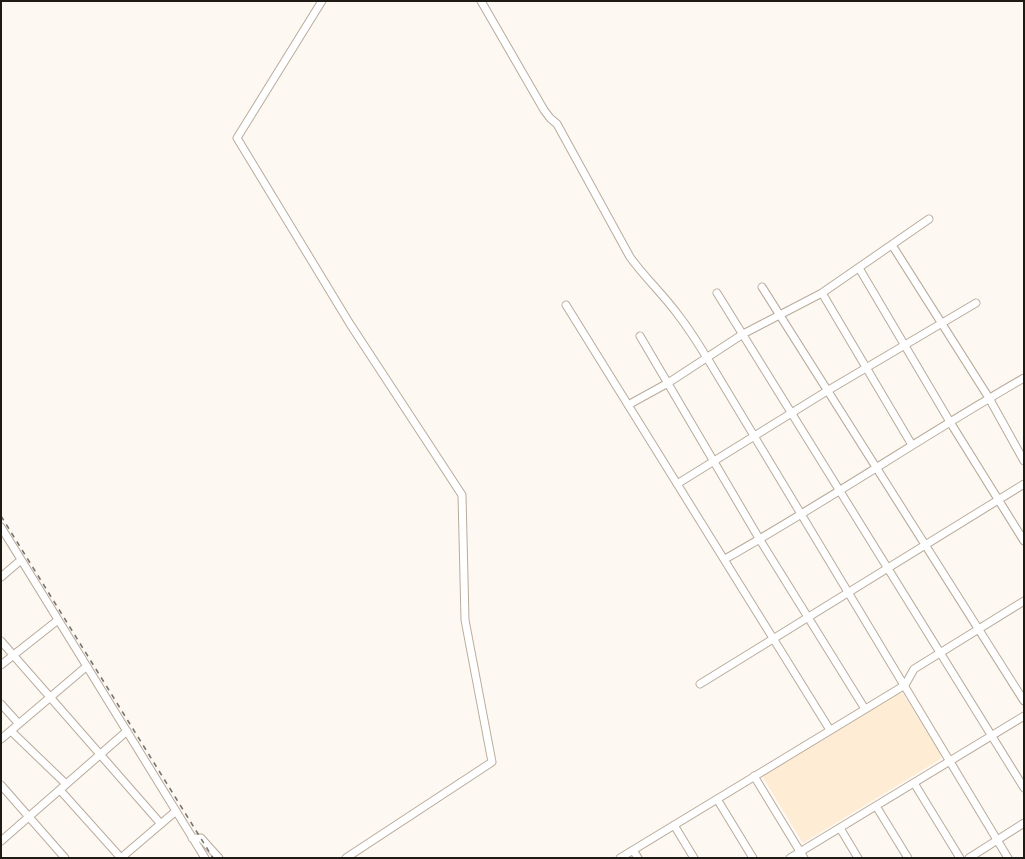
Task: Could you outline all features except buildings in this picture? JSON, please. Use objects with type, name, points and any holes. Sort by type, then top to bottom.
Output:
[{"type":"street","points":[[322,1],[237,138],[350,324],[462,495],[465,620],[492,762],[346,858]]},
{"type":"street","points":[[481,1],[544,110],[557,124],[630,257],[644,276],[653,283],[680,316],[755,436],[1008,858]]},
{"type":"street","points":[[628,405],[668,383],[743,334],[822,293],[928,220]]},
{"type":"street","points":[[892,245],[989,398],[1024,461]]},
{"type":"street","points":[[858,268],[1024,542]]},
{"type":"street","points":[[762,287],[876,468],[927,545],[978,630],[1024,701]]},
{"type":"street","points":[[717,293],[1024,788]]},
{"type":"street","points":[[822,293],[912,445]]},
{"type":"street","points":[[677,484],[827,391],[976,303]]},
{"type":"street","points":[[566,305],[830,730]]},
{"type":"street","points":[[640,336],[760,540],[865,709]]},
{"type":"street","points":[[725,560],[840,492],[912,445],[1024,378]]},
{"type":"street","points":[[700,684],[808,618],[848,591],[888,569],[1024,484]]},
{"type":"street","points":[[1,527],[205,858]]},
{"type":"street","points":[[1,577],[22,560]]},
{"type":"street","points":[[620,858],[905,685],[914,669],[1024,601]]},
{"type":"street","points":[[1,665],[58,620]]},
{"type":"street","points":[[1,641],[161,824]]},
{"type":"street","points":[[1,739],[87,666]]},
{"type":"street","points":[[1,704],[19,724]]},
{"type":"street","points":[[790,858],[802,855],[840,828],[1024,716]]},
{"type":"street","points":[[11,731],[66,784]]},
{"type":"street","points":[[1,841],[127,731]]},
{"type":"street","points":[[754,776],[802,855]]},
{"type":"street","points":[[914,783],[960,858]]},
{"type":"street","points":[[1,785],[28,818],[65,858]]},
{"type":"street","points":[[60,790],[121,858],[176,811]]},
{"type":"street","points":[[717,799],[753,858]]},
{"type":"street","points":[[876,806],[908,858]]},
{"type":"street","points":[[969,858],[998,841],[1024,823]]},
{"type":"street","points":[[674,825],[694,858]]},
{"type":"street","points":[[840,828],[858,858]]},
{"type":"street","points":[[192,838],[201,838],[219,858]]},
{"type":"street","points":[[633,850],[638,858]]},
{"type":"shaded area","points":[[901,691],[939,751],[941,756],[939,760],[803,843],[762,776]]},
{"type":"railway","points":[[1,516],[213,858]]}]
